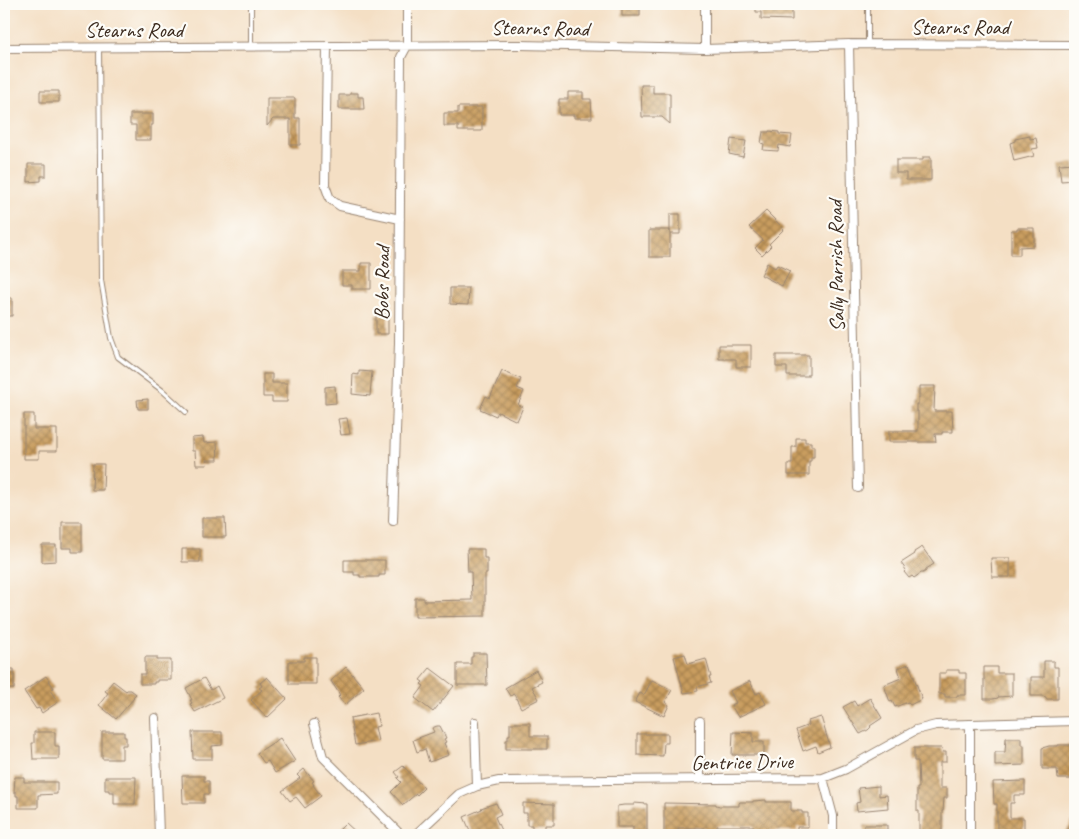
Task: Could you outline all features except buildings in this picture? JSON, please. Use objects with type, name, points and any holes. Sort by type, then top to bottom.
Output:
[{"type":"street","name":"Bobs Road","points":[[394,521],[399,343],[401,57],[407,46],[407,4]]},
{"type":"street","points":[[705,49],[706,4]]},
{"type":"street","name":"Stearns Road","points":[[4,48],[520,45],[705,49],[850,44],[1075,45]]},
{"type":"street","name":"Sally Parrish Road","points":[[850,44],[858,488]]},
{"type":"street","points":[[326,47],[326,185],[330,199],[340,206],[400,219]]},
{"type":"street","points":[[156,718],[159,835]]},
{"type":"street","name":"Gentrice Drive","points":[[415,835],[459,794],[477,786],[500,781],[823,778],[846,769],[916,730],[936,725],[1075,720]]},
{"type":"street","points":[[700,721],[700,780]]},
{"type":"street","points":[[475,722],[477,786]]},
{"type":"street","points":[[314,724],[323,757],[401,835]]},
{"type":"street","points":[[970,724],[970,835]]},
{"type":"street","points":[[823,778],[833,816],[833,835]]},
{"type":"lane","points":[[251,4],[251,47]]},
{"type":"lane","points":[[868,4],[868,44]]},
{"type":"lane","points":[[99,48],[101,280],[111,338],[118,357],[163,391],[186,412]]}]
